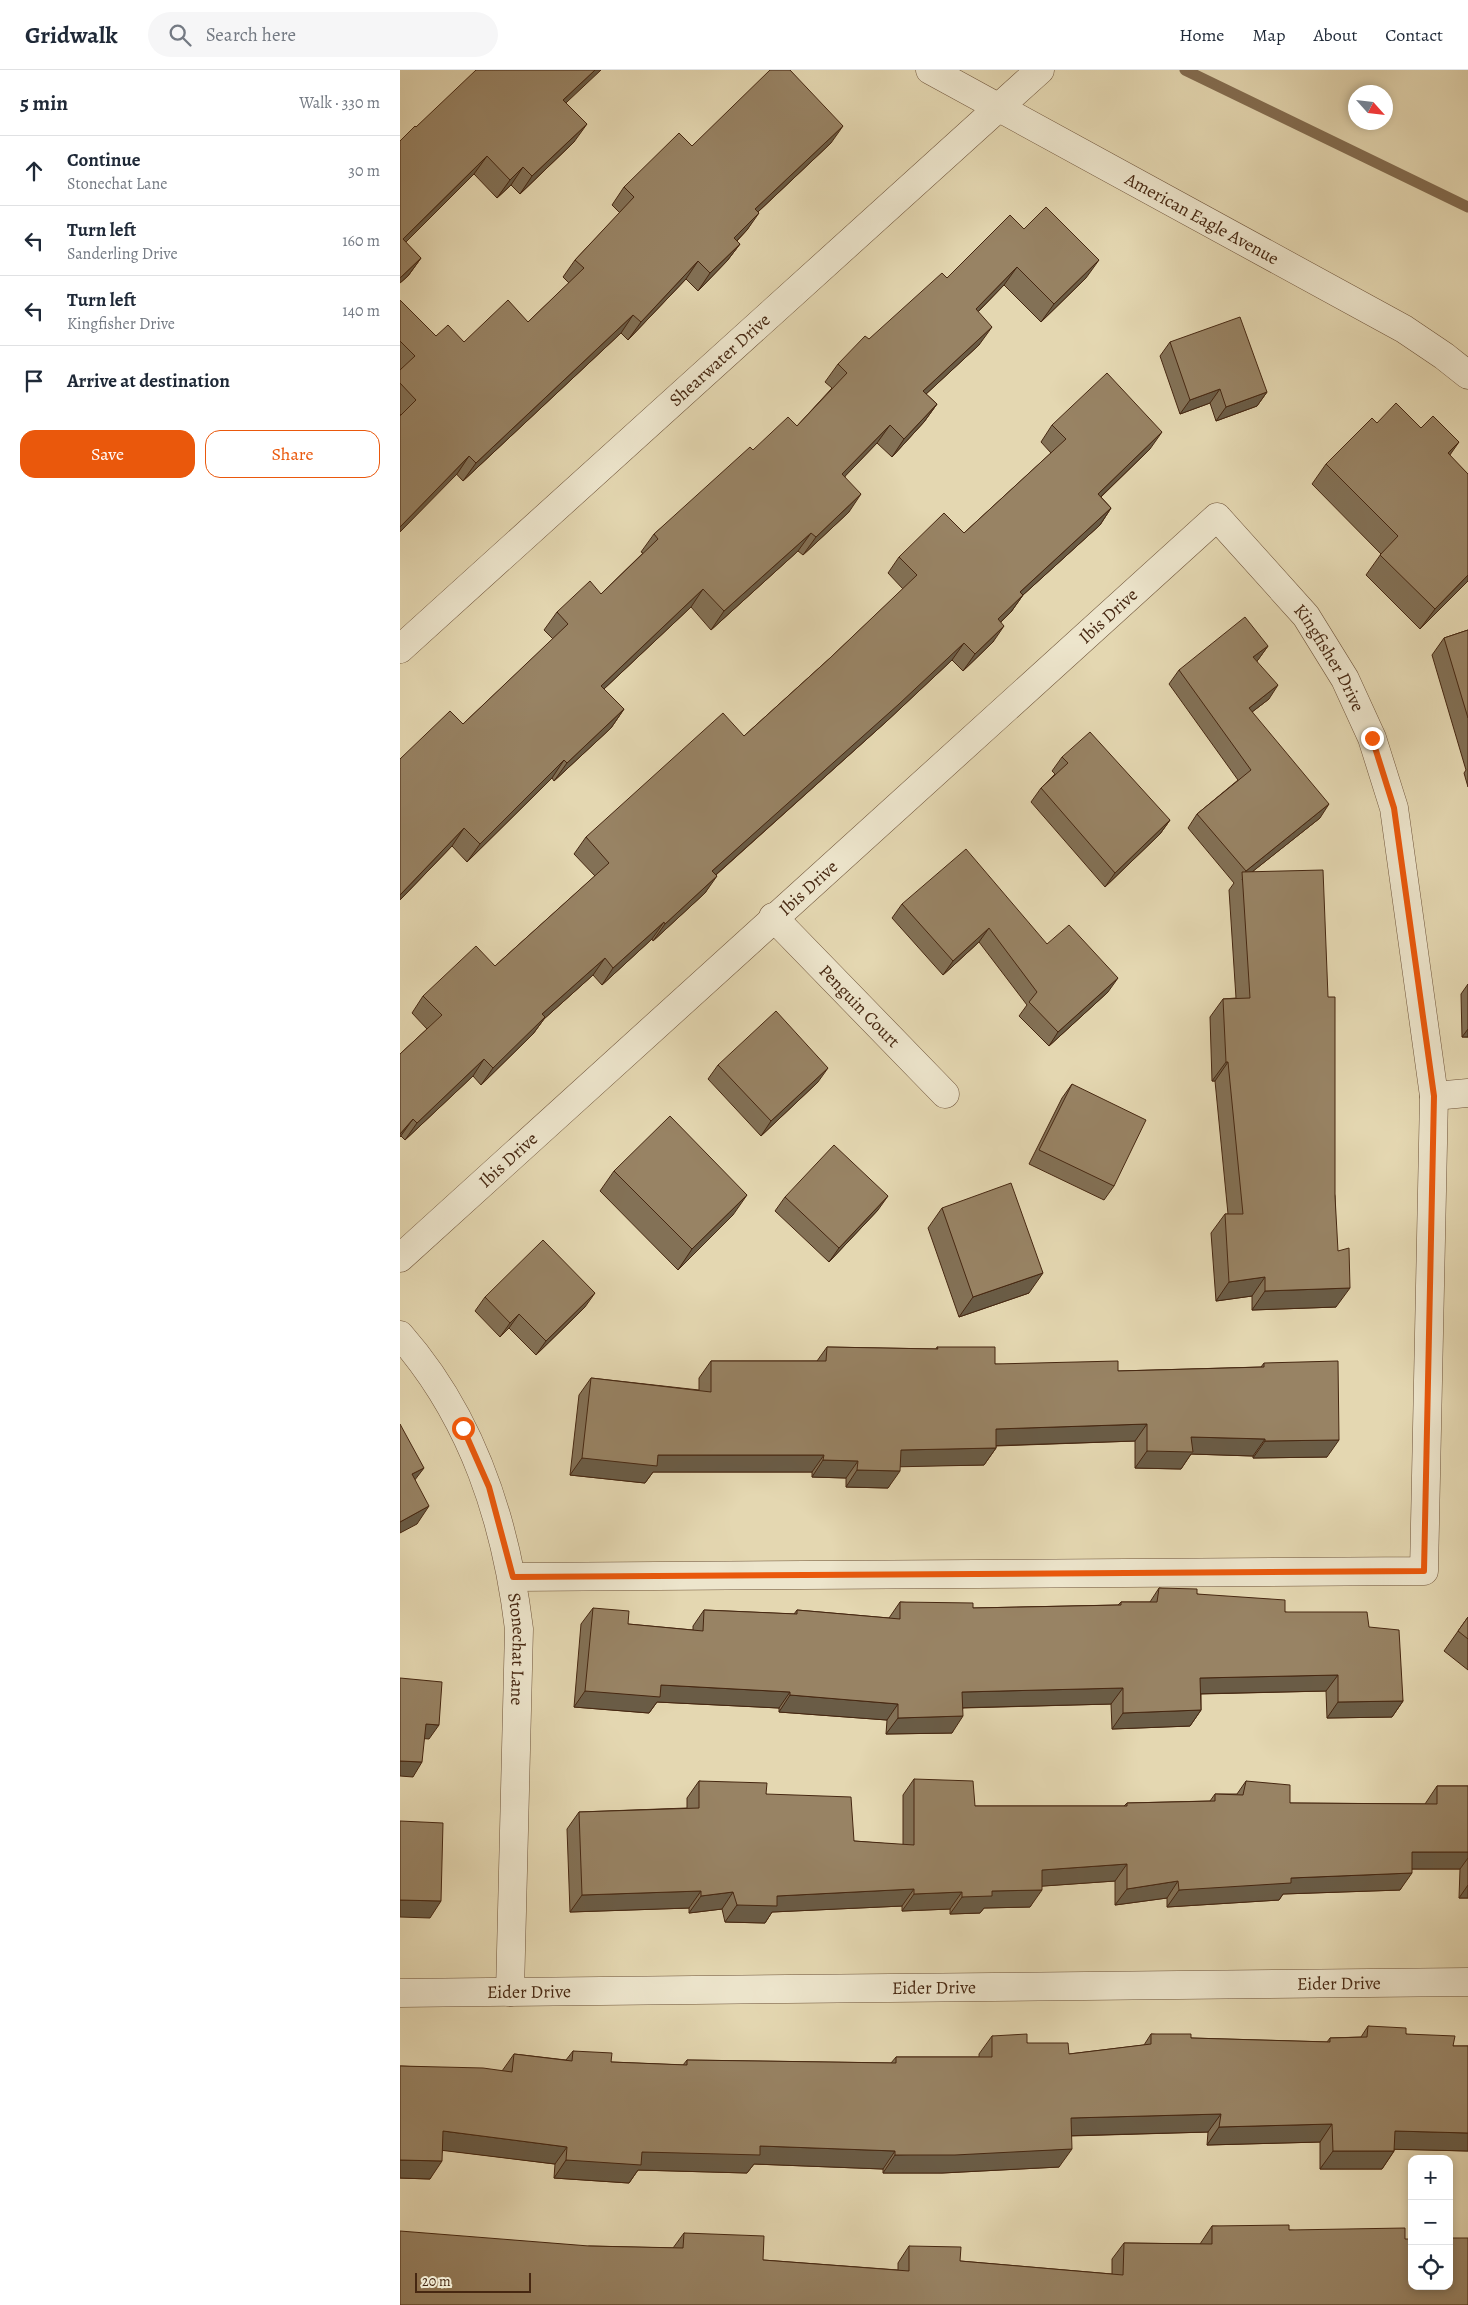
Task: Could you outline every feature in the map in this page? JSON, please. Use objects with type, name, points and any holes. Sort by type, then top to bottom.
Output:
[{"type":"street","name":"American Eagle Avenue","points":[[930,70],[1404,329],[1468,375]]},
{"type":"street","name":"Shearwater Drive","points":[[400,649],[1040,70]]},
{"type":"street","name":"Ibis Drive","points":[[400,1258],[773,917],[1217,517]]},
{"type":"street","name":"Kingfisher Drive","points":[[513,1577],[1424,1571],[1434,1096],[1394,808],[1372,738],[1345,679],[1306,616],[1217,517]]},
{"type":"street","name":"Penguin Court","points":[[773,917],[944,1094]]},
{"type":"street","points":[[1434,1096],[1468,1093]]},
{"type":"street","name":"Stonechat Lane","points":[[400,1335],[426,1364],[463,1428],[489,1487],[513,1577],[519,1630],[510,1992]]},
{"type":"street","name":"Eider Drive","points":[[400,1994],[1468,1982]]},
{"type":"building","points":[[476,70],[595,70],[563,100],[587,124],[532,176],[523,167],[510,180],[487,156],[403,239],[421,258],[400,278],[400,141]]},
{"type":"building","points":[[770,70],[790,70],[843,126],[755,209],[759,213],[734,238],[740,244],[710,273],[698,261],[641,322],[633,315],[476,463],[469,456],[400,527],[400,416],[416,400],[400,383],[400,370],[415,356],[400,341],[400,300],[436,336],[448,325],[464,342],[508,300],[528,322],[584,268],[575,260],[634,197],[624,187],[679,133],[692,146]]},
{"type":"building","points":[[1046,207],[1099,260],[1054,304],[1017,267],[976,309],[992,327],[923,391],[937,404],[904,439],[890,425],[842,474],[861,494],[816,537],[811,533],[724,611],[703,589],[601,686],[624,709],[567,763],[564,760],[480,844],[464,828],[400,895],[400,759],[450,711],[463,724],[568,624],[557,612],[590,581],[601,594],[658,539],[654,534],[750,447],[753,450],[788,417],[797,426],[847,373],[838,364],[865,336],[869,339],[942,273],[947,278],[1010,215],[1024,229]]},
{"type":"building","points":[[1240,317],[1267,392],[1226,407],[1220,389],[1190,400],[1170,342]]},
{"type":"building","points":[[1107,373],[1162,432],[1098,494],[1111,508],[1020,592],[1023,595],[998,619],[1004,626],[975,654],[964,643],[899,704],[712,871],[717,876],[665,924],[664,922],[613,968],[605,958],[542,1014],[545,1017],[493,1068],[484,1059],[417,1123],[413,1119],[400,1134],[400,1054],[442,1015],[423,996],[476,946],[495,966],[609,863],[586,837],[723,713],[744,736],[917,575],[899,557],[944,513],[964,533],[1066,439],[1052,425]]},
{"type":"building","points":[[1396,403],[1421,428],[1433,416],[1459,442],[1448,453],[1468,474],[1468,575],[1435,609],[1380,555],[1398,536],[1326,464],[1372,418],[1377,423]]},
{"type":"building","points":[[1245,617],[1268,646],[1253,657],[1278,685],[1249,708],[1329,804],[1246,871],[1197,814],[1251,770],[1179,670]]},
{"type":"building","points":[[1468,630],[1468,718],[1444,638]]},
{"type":"building","points":[[1090,732],[1170,820],[1115,873],[1041,788],[1068,763],[1062,757]]},
{"type":"building","points":[[966,849],[1047,944],[1069,925],[1118,978],[1058,1032],[1029,1002],[1037,992],[989,928],[953,961],[902,904]]},
{"type":"building","points":[[1323,870],[1328,997],[1335,997],[1335,1196],[1338,1251],[1349,1248],[1350,1288],[1265,1291],[1265,1277],[1229,1282],[1225,1214],[1243,1214],[1228,1062],[1226,1062],[1223,999],[1250,998],[1242,872]]},
{"type":"building","points":[[776,1011],[828,1068],[771,1121],[718,1065]]},
{"type":"building","points":[[1072,1084],[1146,1120],[1114,1186],[1039,1150]]},
{"type":"building","points":[[670,1116],[747,1195],[692,1249],[614,1171]]},
{"type":"building","points":[[834,1145],[888,1196],[839,1248],[785,1197]]},
{"type":"building","points":[[1011,1183],[1043,1273],[973,1297],[942,1208]]},
{"type":"building","points":[[543,1240],[595,1293],[546,1341],[519,1314],[510,1323],[485,1297]]},
{"type":"building","points":[[827,1347],[938,1349],[937,1347],[995,1347],[995,1364],[1118,1361],[1118,1371],[1264,1367],[1264,1363],[1338,1361],[1339,1440],[1265,1441],[1265,1439],[1191,1437],[1193,1452],[1147,1451],[1147,1424],[996,1429],[996,1448],[901,1450],[900,1471],[857,1470],[858,1461],[823,1460],[824,1455],[658,1455],[657,1466],[582,1458],[591,1378],[711,1392],[711,1361],[826,1361]]},
{"type":"building","points":[[400,1424],[424,1468],[412,1474],[429,1506],[400,1522]]},
{"type":"building","points":[[1159,1588],[1197,1589],[1197,1594],[1285,1600],[1285,1612],[1367,1612],[1369,1627],[1399,1630],[1403,1701],[1338,1702],[1338,1675],[1200,1678],[1201,1710],[1123,1713],[1123,1688],[962,1692],[963,1716],[898,1718],[898,1704],[790,1695],[790,1692],[661,1685],[660,1697],[585,1691],[593,1608],[629,1611],[628,1624],[703,1631],[704,1610],[797,1614],[797,1610],[900,1619],[900,1602],[973,1603],[973,1608],[1121,1605],[1121,1602],[1157,1602]]},
{"type":"building","points":[[1468,1617],[1468,1639],[1458,1631]]},
{"type":"building","points":[[400,1678],[442,1682],[439,1725],[426,1724],[422,1762],[400,1761]]},
{"type":"building","points":[[914,1779],[973,1781],[975,1806],[1127,1806],[1127,1803],[1215,1801],[1215,1794],[1243,1795],[1246,1781],[1290,1785],[1290,1803],[1437,1804],[1437,1786],[1468,1786],[1468,1852],[1412,1852],[1412,1873],[1291,1878],[1291,1883],[1179,1890],[1178,1881],[1127,1889],[1127,1864],[1042,1870],[1042,1890],[992,1891],[992,1896],[962,1897],[962,1892],[914,1894],[914,1889],[777,1896],[777,1906],[737,1905],[733,1892],[701,1896],[701,1891],[582,1895],[579,1812],[699,1808],[699,1781],[767,1783],[766,1794],[851,1797],[854,1841],[914,1845]]},
{"type":"building","points":[[400,1821],[443,1823],[441,1901],[400,1900]]},
{"type":"building","points":[[1368,2026],[1406,2028],[1406,2034],[1455,2036],[1453,2046],[1468,2046],[1468,2133],[1395,2131],[1394,2151],[1333,2151],[1332,2124],[1219,2127],[1221,2114],[1071,2118],[1072,2149],[955,2155],[895,2155],[895,2151],[760,2146],[760,2155],[642,2152],[641,2165],[566,2160],[567,2147],[443,2131],[442,2161],[400,2160],[400,2066],[483,2068],[512,2072],[514,2054],[572,2061],[573,2051],[612,2053],[611,2062],[687,2065],[687,2060],[896,2063],[896,2057],[992,2057],[992,2036],[1027,2034],[1027,2043],[1068,2043],[1069,2054],[1151,2044],[1151,2034],[1191,2034],[1191,2038],[1330,2042],[1330,2038],[1367,2037]]},
{"type":"building","points":[[1289,2225],[1289,2230],[1405,2228],[1405,2239],[1408,2239],[1408,2290],[1453,2290],[1453,2238],[1468,2238],[1468,2305],[400,2305],[400,2231],[589,2246],[683,2248],[684,2233],[764,2236],[763,2260],[909,2271],[909,2246],[961,2247],[960,2261],[1123,2275],[1124,2243],[1212,2244],[1212,2226]]},
{"type":"waterway","points":[[1185,70],[1468,207]]},
{"type":"route","points":[[463,1428],[489,1487],[513,1577],[1424,1571],[1434,1096],[1406,882],[1394,808],[1372,738]]}]
